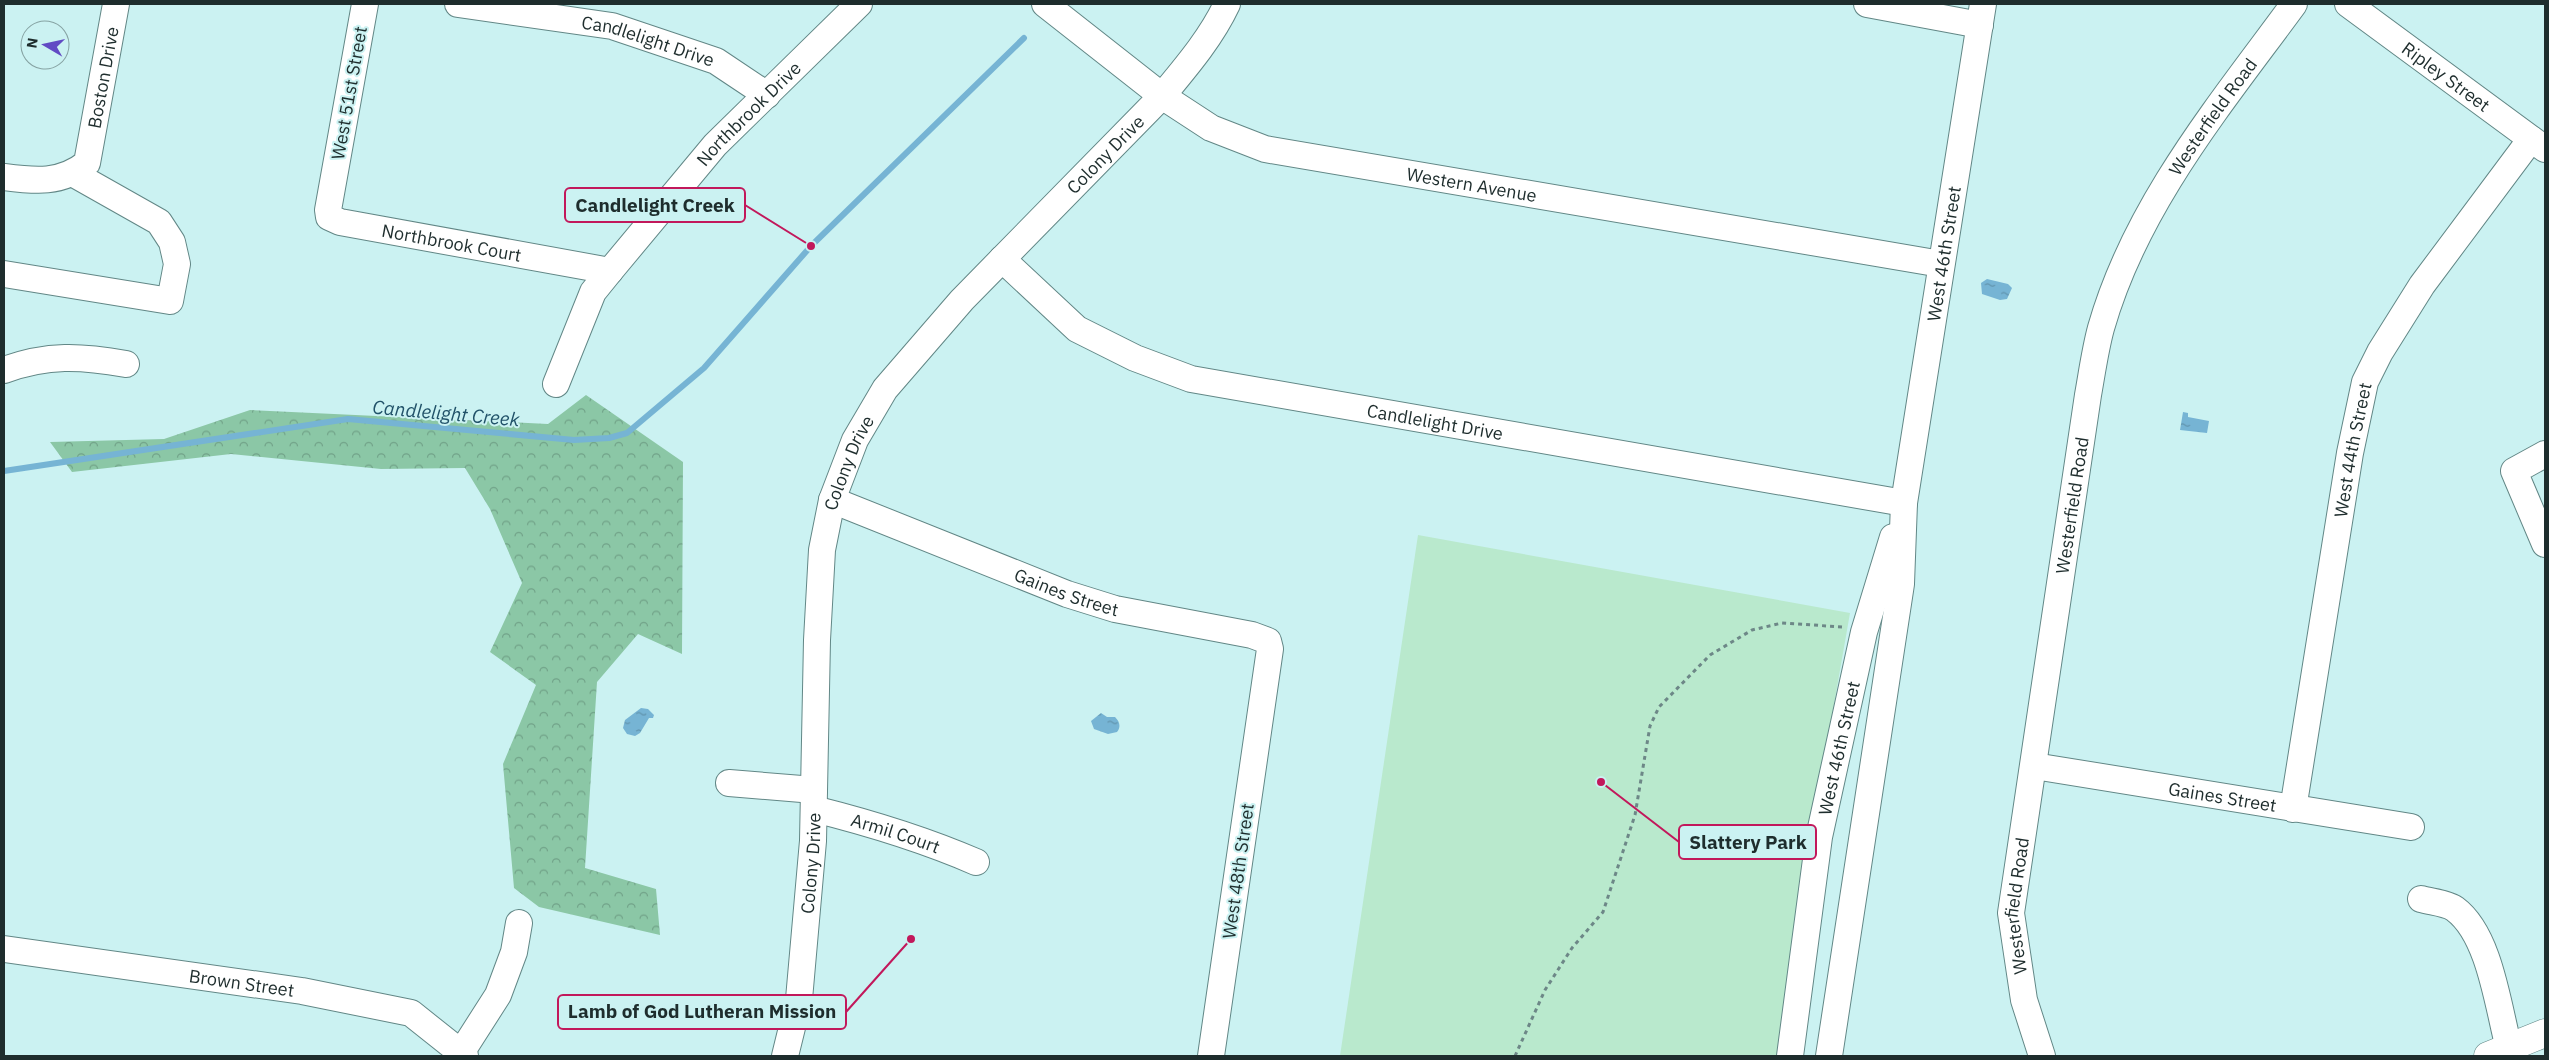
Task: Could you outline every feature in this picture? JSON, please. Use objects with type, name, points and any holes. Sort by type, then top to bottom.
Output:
[{"type":"main road","points":[[2498,1052],[2545,1033]]},
{"type":"street","name":"Boston Drive","points":[[74,174],[87,163],[116,4]]},
{"type":"street","name":"West 51st Street","points":[[333,183],[365,4]]},
{"type":"street","name":"Candlelight Drive","points":[[458,4],[612,26],[716,61],[767,95]]},
{"type":"street","name":"Northbrook Drive","points":[[556,384],[594,292],[610,271],[715,145],[859,4]]},
{"type":"street","name":"Western Avenue","points":[[1045,4],[1162,96],[1211,128],[1265,149],[1941,264]]},
{"type":"street","name":"Colony Drive","points":[[785,1056],[799,1000],[814,799],[817,640],[822,550],[832,500],[855,440],[885,390],[962,300],[1162,96],[1191,62],[1220,19],[1227,4]]},
{"type":"street","points":[[1867,4],[1982,14]]},
{"type":"street","name":"Westerfield Road","points":[[2042,1056],[2024,1000],[2011,913],[2087,405],[2101,328],[2128,254],[2179,160],[2294,4]]},
{"type":"street","name":"Ripley Street","points":[[2348,4],[2538,145]]},
{"type":"street","name":"West 46th Street","points":[[1828,1056],[1901,584],[1904,503],[1982,14]]},
{"type":"street","name":"West 44th Street","points":[[2293,809],[2350,453],[2365,382],[2380,352],[2422,285],[2538,145]]},
{"type":"street","points":[[4,177],[40,181],[74,174],[159,222],[172,242],[177,264],[170,301],[4,274]]},
{"type":"street","name":"Northbrook Court","points":[[333,183],[328,210],[329,217],[340,222],[610,271]]},
{"type":"street","name":"Candlelight Drive","points":[[1002,259],[1077,329],[1135,358],[1191,379],[1904,503]]},
{"type":"street","points":[[4,370],[23,363],[51,358],[88,357],[126,364]]},
{"type":"street","points":[[2545,454],[2514,471],[2545,544]]},
{"type":"street","name":"Gaines Street","points":[[832,500],[1067,594],[1115,609],[1252,635],[1268,641],[1270,650],[1265,686]]},
{"type":"street","name":"West 46th Street","points":[[1790,1056],[1819,837],[1864,632],[1904,503]]},
{"type":"street","name":"West 48th Street","points":[[1211,1056],[1265,686]]},
{"type":"street","name":"Gaines Street","points":[[2034,766],[2410,827]]},
{"type":"street","name":"Armil Court","points":[[729,783],[814,799],[883,827],[936,844],[976,862]]},
{"type":"street","points":[[2421,899],[2454,908],[2474,930],[2486,958],[2498,1052]]},
{"type":"street","points":[[462,1056],[498,995],[514,952],[519,923]]},
{"type":"street","name":"Brown Street","points":[[4,949],[302,991],[411,1013],[462,1056]]},
{"type":"path","points":[[1515,1056],[1545,990],[1572,948],[1603,912],[1635,815],[1650,726],[1660,707],[1710,655],[1752,630],[1782,623],[1837,626],[1864,632]]},
{"type":"green space","points":[[586,395],[683,462],[682,654],[638,634],[597,682],[585,868],[656,889],[660,935],[539,907],[514,888],[503,764],[536,685],[490,652],[522,583],[490,509],[465,468],[381,469],[231,454],[72,472],[50,442],[164,439],[250,410],[548,424]]},
{"type":"green space","points":[[1418,535],[1850,613],[1791,950],[1780,1056],[1340,1056]]},
{"type":"water","points":[[1987,279],[2008,284],[2012,288],[2007,299],[2000,300],[1982,294],[1981,283]]},
{"type":"water","points":[[2183,412],[2188,413],[2188,417],[2209,421],[2207,433],[2180,430]]},
{"type":"water","points":[[641,708],[648,709],[654,715],[653,718],[649,718],[640,733],[635,736],[627,734],[623,728],[625,720]]},
{"type":"water","points":[[1101,713],[1107,717],[1115,717],[1117,719],[1119,726],[1117,732],[1108,734],[1094,729],[1091,721]]},
{"type":"waterway","name":"Candlelight Creek","points":[[4,471],[348,419],[574,440],[609,438],[627,433],[704,368],[811,246],[1024,38]]},
{"type":"place","name":"Candlelight Creek","points":[[811,246]]},
{"type":"place","name":"Slattery Park","points":[[1601,782]]},
{"type":"place","name":"Lamb of God Lutheran Mission","points":[[911,939]]}]
